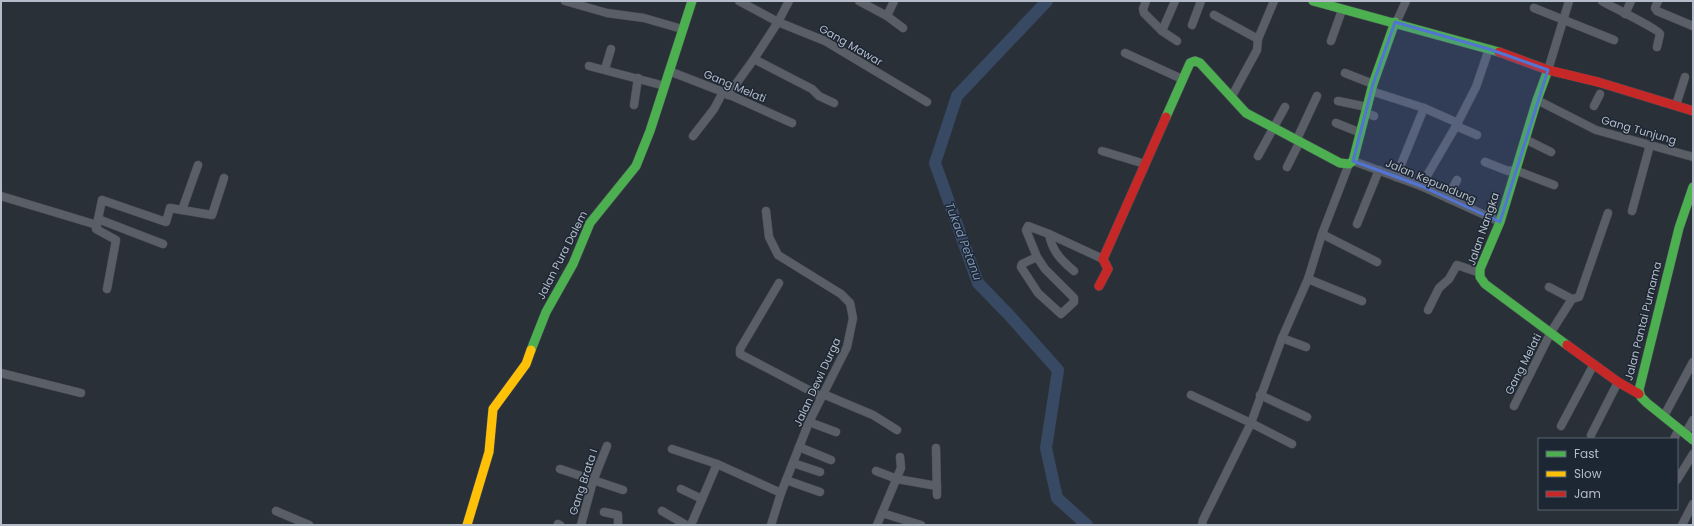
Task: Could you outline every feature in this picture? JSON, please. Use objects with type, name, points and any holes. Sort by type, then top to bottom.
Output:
[{"type":"street","points":[[565,1],[607,13],[644,18],[682,29]]},
{"type":"street","name":"Jalan Pura Dalem","points":[[467,525],[489,452],[494,407],[526,364],[546,312],[573,264],[590,223],[602,206],[636,166],[665,86],[692,1]]},
{"type":"street","name":"Gang Mawar","points":[[739,1],[778,22],[826,41],[927,102]]},
{"type":"street","points":[[693,136],[754,59],[778,22],[789,1]]},
{"type":"street","points":[[859,1],[887,16],[903,28]]},
{"type":"street","points":[[887,16],[894,1]]},
{"type":"street","points":[[1146,1],[1144,13],[1162,31],[1177,41]]},
{"type":"street","points":[[1162,31],[1175,1]]},
{"type":"street","points":[[1192,25],[1202,1]]},
{"type":"street","points":[[1232,96],[1257,50],[1258,38],[1274,1]]},
{"type":"street","points":[[1202,525],[1202,520],[1251,423],[1282,338],[1308,279],[1322,234],[1369,112],[1372,88],[1395,22],[1406,1]]},
{"type":"street","points":[[1548,70],[1569,1]]},
{"type":"street","points":[[1602,1],[1659,31],[1660,34],[1657,47]]},
{"type":"street","points":[[1625,14],[1631,1]]},
{"type":"street","points":[[1658,1],[1655,8],[1657,11],[1693,26]]},
{"type":"street","points":[[1318,2],[1342,10],[1395,22],[1489,49],[1548,70],[1598,82],[1693,111]]},
{"type":"street","points":[[1534,8],[1614,40]]},
{"type":"street","points":[[1331,41],[1342,10]]},
{"type":"street","points":[[1214,15],[1258,38]]},
{"type":"street","points":[[605,69],[612,49]]},
{"type":"street","points":[[1421,186],[1457,125],[1476,87],[1489,49]]},
{"type":"street","points":[[1125,53],[1182,79]]},
{"type":"street","points":[[754,59],[812,89],[819,96],[834,103]]},
{"type":"street","points":[[1103,259],[1190,63],[1197,62],[1232,96],[1235,103],[1246,113],[1340,163],[1351,162]]},
{"type":"street","points":[[589,66],[665,86]]},
{"type":"street","name":"Jalan Nangka","points":[[1548,70],[1537,100],[1500,222],[1480,269],[1480,273],[1485,284],[1618,382],[1639,394]]},
{"type":"street","name":"Gang Melati","points":[[669,71],[726,93],[792,123]]},
{"type":"street","points":[[1345,73],[1372,88],[1424,108],[1477,135]]},
{"type":"street","points":[[1676,105],[1685,77]]},
{"type":"street","points":[[634,105],[638,78]]},
{"type":"street","points":[[1594,106],[1600,94]]},
{"type":"street","points":[[1287,167],[1317,96]]},
{"type":"street","name":"Gang Tunjung","points":[[1537,100],[1596,130],[1693,157]]},
{"type":"street","points":[[1338,101],[1369,112]]},
{"type":"street","points":[[1258,156],[1272,128],[1285,107]]},
{"type":"street","points":[[1396,177],[1424,108]]},
{"type":"street","points":[[1336,123],[1361,133]]},
{"type":"street","points":[[1525,140],[1551,152]]},
{"type":"street","points":[[1632,210],[1650,145]]},
{"type":"street","points":[[1102,151],[1145,164]]},
{"type":"street","name":"Jalan Kepundung","points":[[1351,162],[1379,170],[1421,186],[1500,222]]},
{"type":"street","points":[[1485,162],[1508,171],[1515,170],[1554,185]]},
{"type":"street","points":[[182,210],[198,165]]},
{"type":"street","points":[[1357,224],[1379,170]]},
{"type":"street","points":[[107,289],[116,240],[96,228],[102,200],[166,222],[170,208],[212,215],[224,178]]},
{"type":"street","points":[[1447,198],[1456,180]]},
{"type":"street","name":"Jalan Pantai Purnama","points":[[1693,187],[1679,228],[1643,368],[1639,394],[1647,404],[1693,440]]},
{"type":"street","points":[[1,196],[97,222],[163,244]]},
{"type":"street","name":"Jalan Dewi Durga","points":[[766,212],[770,237],[778,255],[841,294],[852,309],[853,318],[850,336],[823,396],[809,422],[780,492],[771,525]]},
{"type":"street","name":"Gang Melati","points":[[1514,406],[1551,332],[1572,299],[1579,297],[1608,213]]},
{"type":"street","points":[[1037,257],[1022,264],[1021,267],[1038,293],[1059,313],[1063,314],[1074,302],[1074,298],[1045,269],[1037,257],[1026,229],[1028,226],[1103,259],[1108,264],[1109,268],[1099,286]]},
{"type":"street","points":[[1049,234],[1053,250],[1074,271]]},
{"type":"street","points":[[1322,234],[1377,262]]},
{"type":"street","points":[[1428,310],[1439,288],[1457,265],[1480,273]]},
{"type":"street","points":[[1308,279],[1362,301]]},
{"type":"street","points":[[778,284],[740,349],[740,354],[823,396],[873,415],[887,422],[897,430]]},
{"type":"street","points":[[1549,287],[1572,299]]},
{"type":"street","points":[[1282,338],[1306,347]]},
{"type":"street","points":[[1664,416],[1693,362]]},
{"type":"street","points":[[1561,426],[1594,364]]},
{"type":"street","points":[[1,373],[81,393]]},
{"type":"street","points":[[1591,435],[1618,382]]},
{"type":"street","points":[[1191,395],[1292,444]]},
{"type":"street","points":[[1260,395],[1307,417]]},
{"type":"street","points":[[1675,438],[1693,420]]},
{"type":"street","points":[[809,422],[836,432]]},
{"type":"street","name":"Gang Brata I","points":[[581,525],[593,481],[607,446]]},
{"type":"street","points":[[799,447],[831,460]]},
{"type":"street","points":[[936,448],[937,495]]},
{"type":"street","points":[[672,449],[717,464],[780,492]]},
{"type":"street","points":[[1678,478],[1693,454]]},
{"type":"street","points":[[877,525],[901,468],[900,457]]},
{"type":"street","points":[[793,463],[820,472]]},
{"type":"street","points":[[691,525],[717,464]]},
{"type":"street","points":[[560,469],[622,490]]},
{"type":"street","points":[[876,471],[897,479],[937,486]]},
{"type":"street","points":[[786,480],[820,492]]},
{"type":"street","points":[[681,490],[702,499]]},
{"type":"street","points":[[1682,525],[1693,504]]},
{"type":"street","points":[[276,511],[309,525]]},
{"type":"street","points":[[662,511],[686,525]]},
{"type":"street","points":[[604,512],[618,515],[618,525]]},
{"type":"street","points":[[882,513],[921,525]]},
{"type":"highlighted area","points":[[1395,22],[1489,49],[1548,70],[1500,222],[1421,186],[1353,161],[1373,84]]},
{"type":"waterway","name":"Tukad Petanu","points":[[1047,1],[957,96],[935,163],[978,283],[1058,370],[1046,448],[1057,498],[1087,525]]},
{"type":"traffic: fast","points":[[531,350],[546,312],[573,264],[590,223],[636,166],[650,131],[692,1]]},
{"type":"traffic: fast","points":[[1313,1],[1499,52]]},
{"type":"traffic: fast","points":[[1166,117],[1190,63],[1195,61],[1200,63],[1246,113],[1340,163],[1349,164],[1353,161],[1373,84],[1395,22]]},
{"type":"traffic: fast","points":[[1548,70],[1537,100],[1500,222],[1480,269],[1480,277],[1485,284],[1567,345]]},
{"type":"traffic: fast","points":[[1693,187],[1679,228],[1639,390],[1641,397],[1647,403],[1693,440]]},
{"type":"traffic: slow","points":[[467,525],[489,452],[493,409],[526,364],[531,350]]},
{"type":"traffic: jam","points":[[1499,52],[1548,70],[1598,82],[1693,111]]},
{"type":"traffic: jam","points":[[1099,286],[1108,269],[1103,259],[1166,117]]},
{"type":"traffic: jam","points":[[1567,345],[1618,382],[1639,394]]}]
